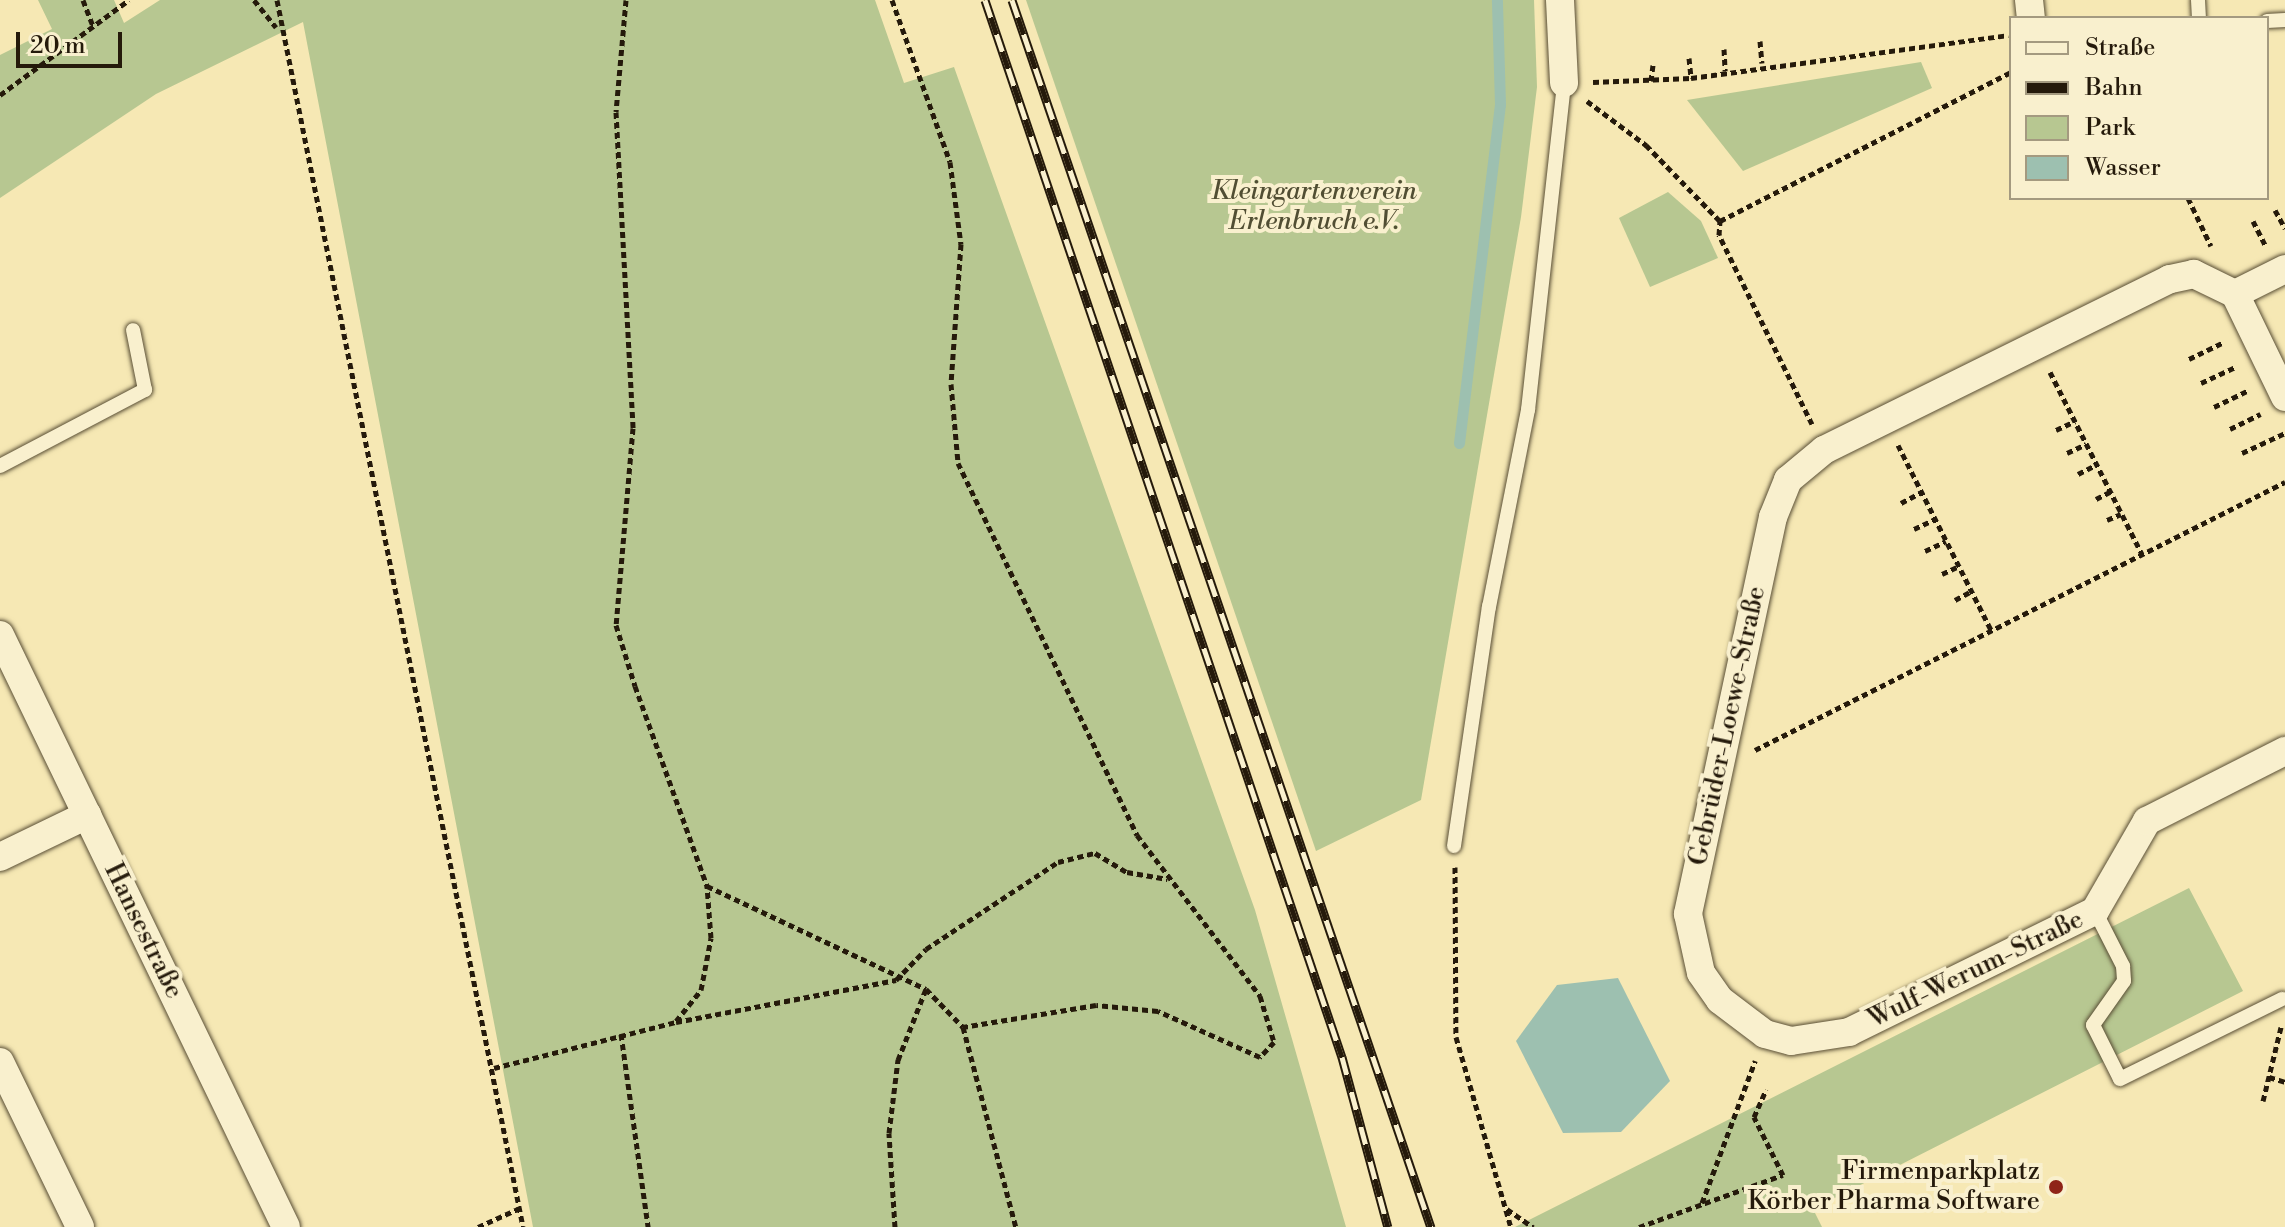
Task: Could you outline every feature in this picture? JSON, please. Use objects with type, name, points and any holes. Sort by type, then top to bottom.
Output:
[{"type":"street","points":[[1560,0],[1564,83]]},
{"type":"street","points":[[2285,269],[2235,294],[2285,397]]},
{"type":"street","name":"Gebrüder-Loewe-Straße","points":[[1778,1037],[1720,1000],[1691,942],[1688,914],[1773,517],[1788,480],[1824,450],[2170,279],[2194,274],[2235,294]]},
{"type":"street","name":"Hansestraße","points":[[0,635],[286,1227]]},
{"type":"street","name":"Wulf-Werum-Straße","points":[[1778,1037],[1849,1032],[2095,911],[2147,821],[2285,751]]},
{"type":"street","points":[[0,857],[87,815]]},
{"type":"street","points":[[3,1076],[80,1227]]},
{"type":"lane","points":[[1454,846],[1489,607],[1528,410],[1564,83]]},
{"type":"lane","points":[[0,466],[145,390],[133,330]]},
{"type":"lane","points":[[2095,911],[2123,966],[2124,981],[2093,1025],[2120,1079],[2283,1005]]},
{"type":"path","points":[[83,0],[93,26]]},
{"type":"path","points":[[0,95],[129,0]]},
{"type":"path","points":[[254,0],[277,27]]},
{"type":"path","points":[[277,0],[277,27],[494,1068],[523,1227]]},
{"type":"path","points":[[626,0],[616,112],[633,428],[616,625],[707,886],[711,938],[701,990],[676,1022]]},
{"type":"path","points":[[892,0],[950,162],[961,244],[951,384],[958,463],[1084,731],[1168,879],[1192,898],[1260,996],[1274,1042],[1260,1057],[1142,1009],[1096,1005],[963,1027]]},
{"type":"path","points":[[1564,83],[1691,78],[1762,63],[2009,35]]},
{"type":"path","points":[[1760,41],[1762,63]]},
{"type":"path","points":[[1724,49],[1725,71]]},
{"type":"path","points":[[1689,58],[1691,78]]},
{"type":"path","points":[[1651,81],[1653,65]]},
{"type":"path","points":[[1720,221],[2009,73]]},
{"type":"path","points":[[1564,83],[1646,145],[1720,221],[1719,235],[1824,450]]},
{"type":"path","points":[[2275,210],[2285,228]]},
{"type":"path","points":[[2036,345],[2142,554]]},
{"type":"path","points":[[1886,420],[1991,630]]},
{"type":"path","points":[[2056,430],[2075,421]]},
{"type":"path","points":[[2242,453],[2285,433]]},
{"type":"path","points":[[2067,453],[2086,444]]},
{"type":"path","points":[[2078,474],[2096,465]]},
{"type":"path","points":[[1719,769],[2285,482]]},
{"type":"path","points":[[1901,503],[1922,492]]},
{"type":"path","points":[[2096,499],[2110,492]]},
{"type":"path","points":[[2107,520],[2121,514]]},
{"type":"path","points":[[1914,529],[1935,519]]},
{"type":"path","points":[[1925,551],[1946,541]]},
{"type":"path","points":[[1942,574],[1959,566]]},
{"type":"path","points":[[1955,600],[1972,591]]},
{"type":"path","points":[[1454,846],[1456,1037],[1511,1227]]},
{"type":"path","points":[[494,1068],[621,1034],[896,980],[926,949],[1058,862],[1095,853],[1127,872],[1168,879]]},
{"type":"path","points":[[707,886],[896,980],[926,989],[963,1027],[1016,1227]]},
{"type":"path","points":[[895,1227],[889,1133],[898,1060],[926,989]]},
{"type":"path","points":[[2263,1101],[2283,1005]]},
{"type":"path","points":[[621,1034],[648,1227]]},
{"type":"path","points":[[1702,1203],[1778,1037]]},
{"type":"path","points":[[2269,1077],[2285,1082]]},
{"type":"path","points":[[1639,1227],[1783,1175],[1754,1117],[1766,1090]]},
{"type":"path","points":[[478,1227],[520,1208]]},
{"type":"path","points":[[1505,1208],[1533,1227]]},
{"type":"green space","points":[[38,0],[114,0],[124,23],[160,0],[875,0],[904,83],[954,67],[1255,910],[1346,1227],[533,1227],[303,22],[156,94],[0,198],[0,55],[52,29]]},
{"type":"green space","name":"Kleingartenverein Erlenbruch e.V.","points":[[1026,0],[1534,0],[1537,87],[1521,217],[1421,800],[1316,851]]},
{"type":"green space","points":[[1921,62],[1932,88],[1743,171],[1687,100]]},
{"type":"green space","points":[[1668,192],[1701,221],[1718,258],[1650,287],[1619,218]]},
{"type":"green space","points":[[2189,888],[2243,991],[1813,1209],[1822,1227],[1515,1227]]},
{"type":"water","points":[[1618,978],[1670,1081],[1621,1132],[1563,1133],[1516,1041],[1557,985]]},
{"type":"waterway","points":[[1459,443],[1500,104],[1497,0]]},
{"type":"railway","points":[[985,0],[1342,1057],[1388,1227]]},
{"type":"railway","points":[[1012,0],[1431,1227]]},
{"type":"place","name":"Firmenparkplatz Körber Pharma Software","points":[[2056,1187]]}]
